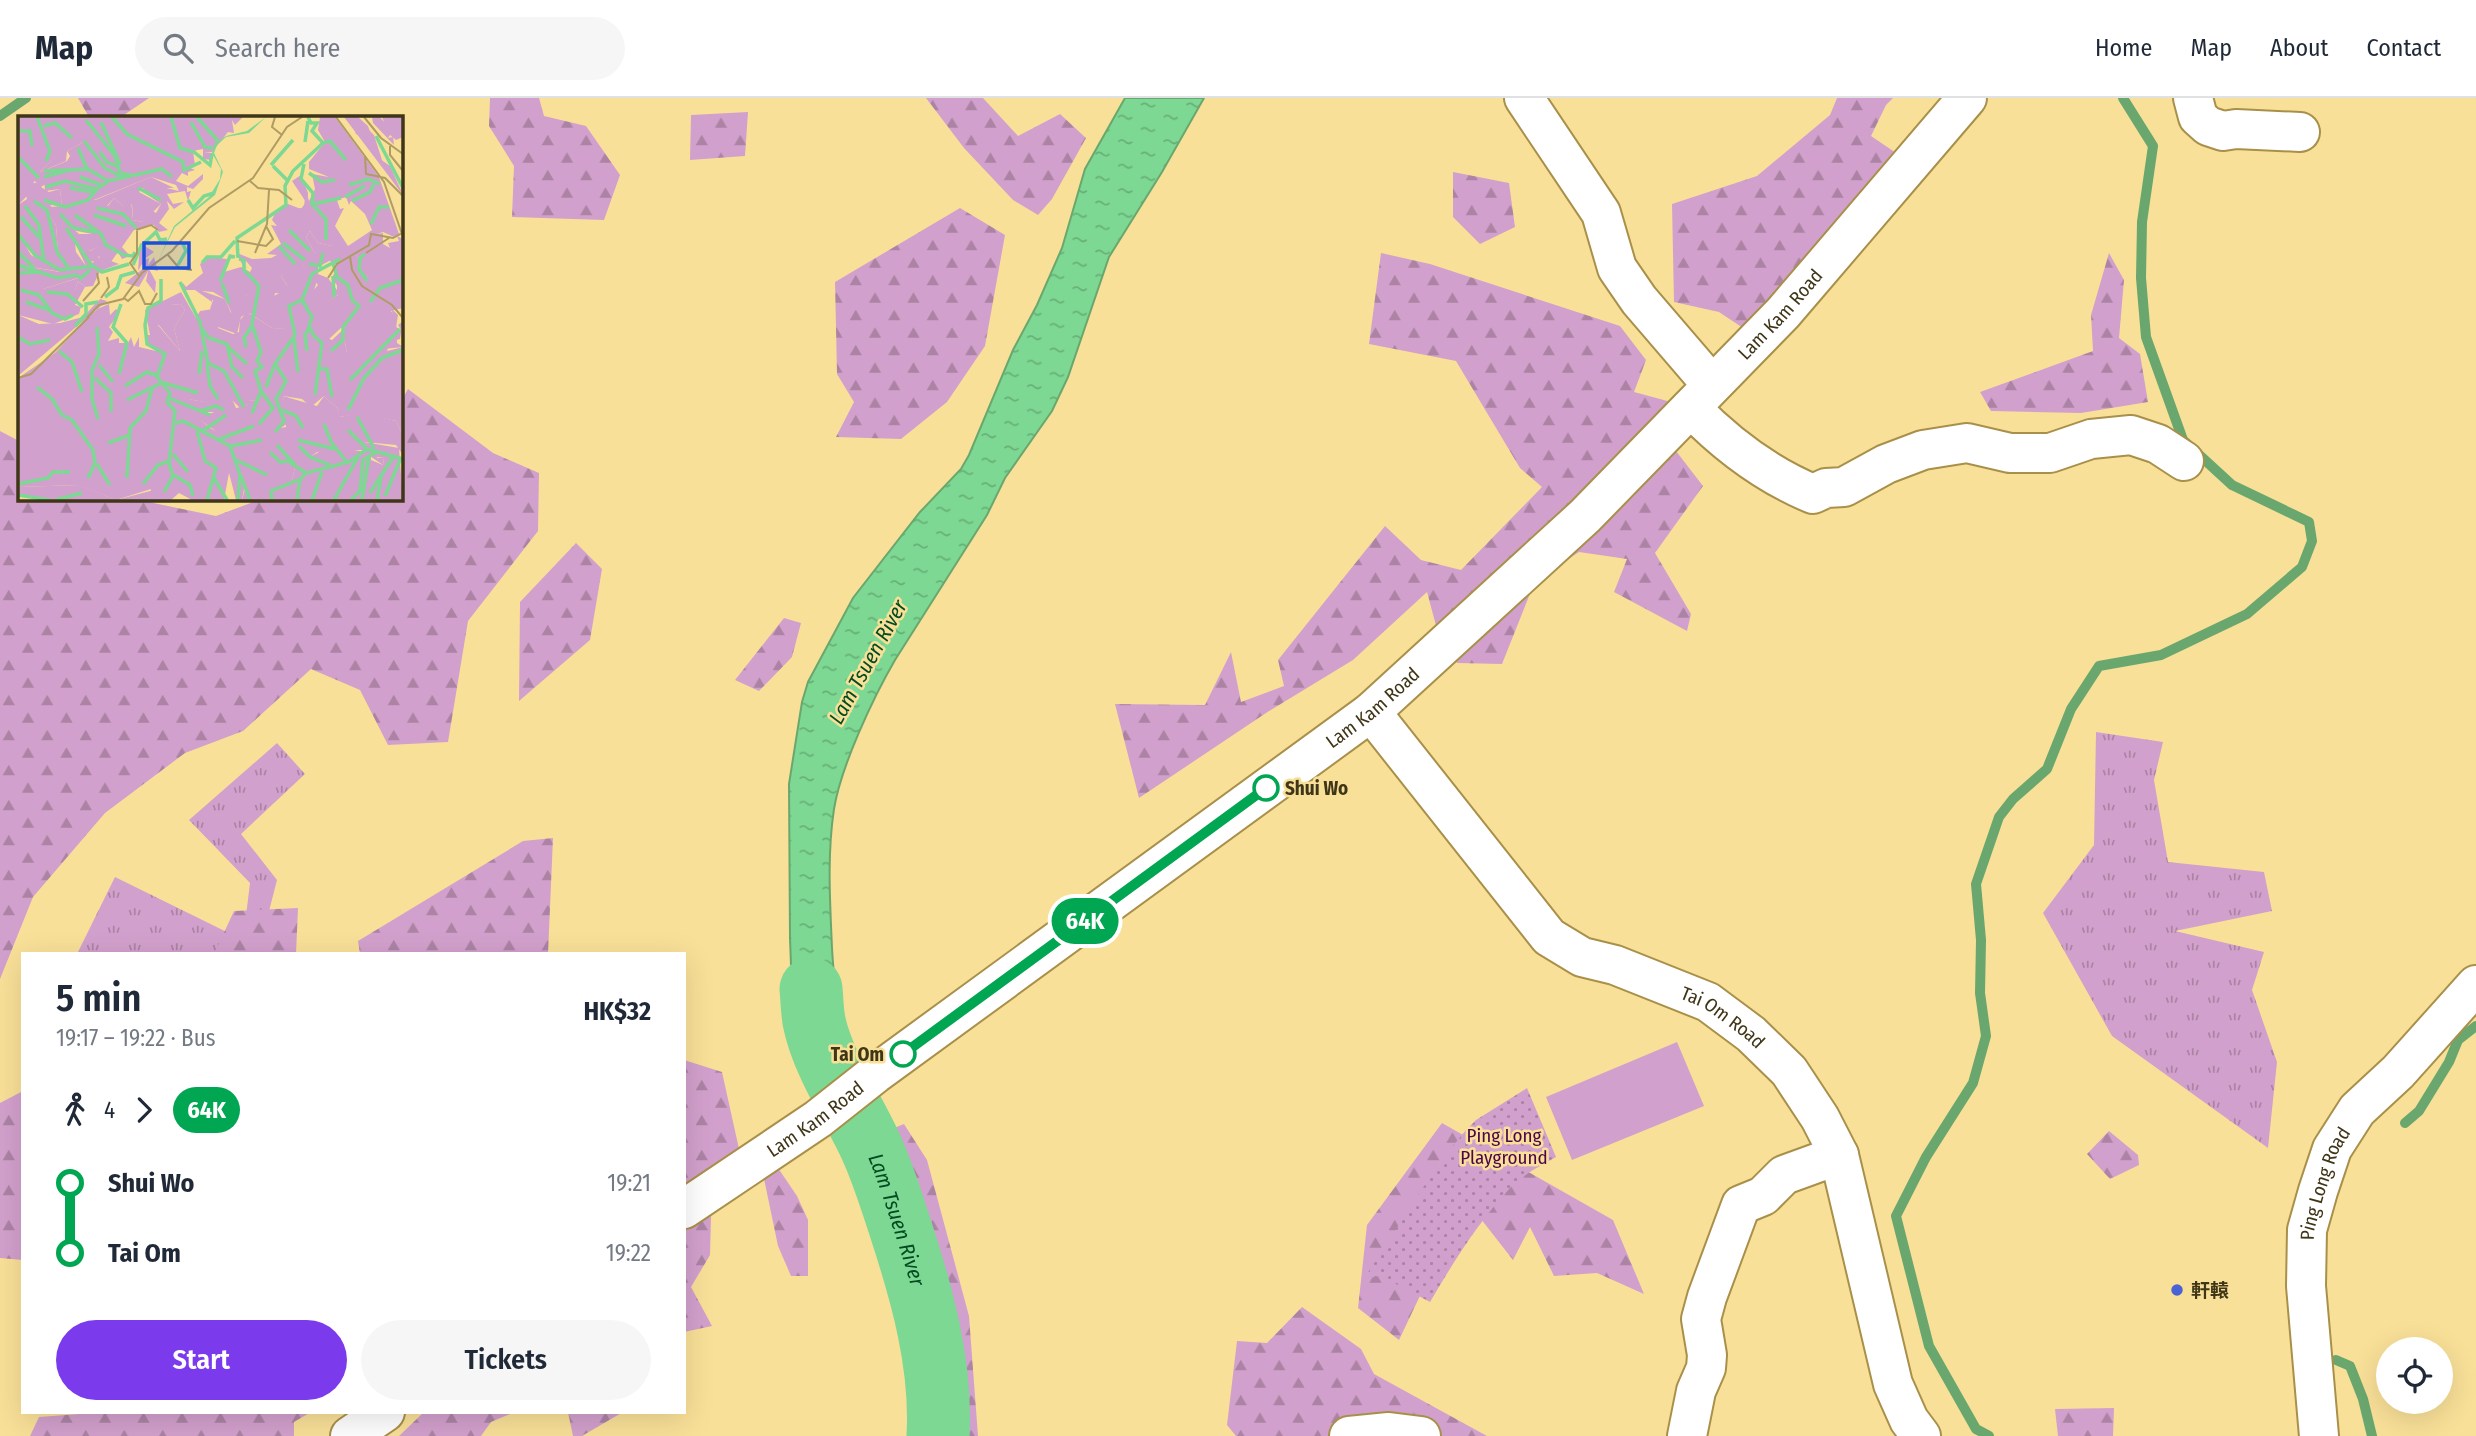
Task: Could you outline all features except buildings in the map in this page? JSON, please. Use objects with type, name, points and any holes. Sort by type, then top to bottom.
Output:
[{"type":"street","points":[[1524,98],[1601,213],[1617,268],[1702,396],[1726,440],[1788,484],[1813,494],[1826,488],[1844,487],[1886,464],[1923,450],[1967,443],[2010,453],[2050,453],[2091,439],[2131,435],[2158,444],[2184,461]]},
{"type":"street","name":"Lam Kam Road","points":[[686,1208],[818,1119],[874,1074],[1371,712],[1586,516],[1783,313],[1967,98]]},
{"type":"street","points":[[2193,98],[2198,117],[2208,126],[2223,131],[2236,128],[2300,132]]},
{"type":"street","name":"Tai Om Road","points":[[1371,712],[1549,937],[1582,957],[1615,965],[1708,1002],[1751,1034],[1789,1071],[1820,1118],[1839,1155],[1893,1384],[1909,1420],[1922,1436]]},
{"type":"street","name":"Ping Long Road","points":[[2319,1436],[2306,1286],[2307,1230],[2332,1149],[2357,1110],[2398,1072],[2476,985]]},
{"type":"street","points":[[1687,1436],[1696,1391],[1706,1368],[1707,1355],[1701,1319],[1741,1205],[1763,1196],[1784,1175],[1839,1155]]},
{"type":"street","points":[[350,1436],[382,1414]]},
{"type":"street","points":[[1349,1436],[1388,1432],[1421,1436]]},
{"type":"green space","points":[[78,98],[149,98],[122,116],[88,116]]},
{"type":"green space","points":[[490,98],[539,98],[544,116],[586,126],[620,175],[604,220],[512,217],[514,166],[489,126]]},
{"type":"green space","points":[[926,98],[983,98],[1018,136],[1060,114],[1086,138],[1052,199],[1038,215],[1013,200],[964,148]]},
{"type":"green space","points":[[1837,98],[1893,98],[1886,105],[1871,136],[1902,157],[1928,169],[1913,192],[1867,202],[1857,257],[1749,332],[1719,312],[1674,302],[1672,204],[1757,176],[1830,115]]},
{"type":"green space","points":[[748,112],[745,156],[690,160],[691,115]]},
{"type":"green space","points":[[1453,172],[1509,183],[1515,227],[1480,244],[1453,217]]},
{"type":"green space","points":[[960,208],[1005,235],[985,346],[947,402],[901,439],[836,437],[854,402],[837,374],[835,282]]},
{"type":"green space","points":[[1381,253],[1430,264],[1620,326],[1646,360],[1634,392],[1675,403],[1676,451],[1703,486],[1655,553],[1691,614],[1687,631],[1614,592],[1627,559],[1579,552],[1535,581],[1502,664],[1457,663],[1438,633],[1427,592],[1353,660],[1269,711],[1139,798],[1115,704],[1205,705],[1231,652],[1241,702],[1284,686],[1278,660],[1385,526],[1421,560],[1461,570],[1542,487],[1520,468],[1456,361],[1369,344]]},
{"type":"green space","points":[[2109,253],[2124,280],[2119,338],[2140,354],[2148,402],[2081,413],[1991,411],[1980,392],[2093,351],[2091,315]]},
{"type":"green space","points":[[408,389],[493,453],[539,473],[538,531],[468,621],[448,742],[388,745],[360,690],[311,669],[243,731],[185,753],[105,813],[33,897],[0,979],[0,431],[18,440],[18,500],[139,500],[216,516],[258,500],[402,500],[402,399]]},
{"type":"green space","points":[[576,543],[602,569],[590,640],[519,701],[520,602]]},
{"type":"green space","points":[[784,618],[801,623],[792,657],[759,691],[735,680]]},
{"type":"green space","points":[[2096,732],[2163,742],[2154,780],[2168,862],[2264,872],[2272,911],[2175,931],[2264,952],[2252,990],[2277,1062],[2268,1148],[2112,1036],[2043,913],[2094,845]]},
{"type":"green space","points":[[277,743],[305,774],[241,834],[277,880],[259,952],[78,952],[115,877],[243,940],[250,883],[189,820]]},
{"type":"green space","points":[[553,838],[548,952],[360,952],[358,941],[523,841]]},
{"type":"green space","points":[[298,908],[296,952],[215,952],[234,911]]},
{"type":"green space","points":[[1677,1042],[1704,1106],[1572,1160],[1546,1097]]},
{"type":"green space","points":[[686,1061],[722,1072],[741,1158],[711,1216],[710,1255],[691,1287],[712,1326],[686,1332]]},
{"type":"green space","name":"Ping Long Playground","points":[[1527,1088],[1556,1157],[1521,1178],[1499,1200],[1468,1242],[1430,1302],[1379,1275],[1375,1278],[1367,1274],[1441,1160],[1467,1129],[1476,1120]]},
{"type":"green space","points":[[21,1092],[21,1260],[0,1258],[0,1103]]},
{"type":"green space","points":[[1442,1123],[1613,1220],[1644,1294],[1597,1273],[1554,1276],[1530,1227],[1513,1260],[1470,1205],[1446,1241],[1399,1340],[1358,1308],[1367,1225]]},
{"type":"green space","points":[[904,1124],[927,1160],[969,1316],[978,1436],[961,1436],[963,1409],[952,1381],[919,1251],[884,1132]]},
{"type":"green space","points":[[2109,1131],[2138,1155],[2139,1165],[2110,1179],[2087,1154]]},
{"type":"green space","points":[[776,1165],[797,1196],[808,1220],[808,1276],[791,1276],[778,1246],[763,1174]]},
{"type":"green space","points":[[1302,1307],[1361,1349],[1374,1374],[1487,1436],[1236,1436],[1227,1425],[1237,1341],[1267,1343]]},
{"type":"green space","points":[[2114,1408],[2113,1436],[2058,1436],[2055,1409]]},
{"type":"green space","points":[[79,1414],[308,1414],[294,1422],[294,1436],[30,1436],[39,1417]]},
{"type":"green space","points":[[422,1414],[510,1414],[491,1422],[481,1436],[399,1436]]},
{"type":"green space","points":[[568,1414],[620,1414],[582,1436],[573,1436]]},
{"type":"water","points":[[1125,98],[1204,98],[1109,257],[1068,377],[1052,411],[1005,478],[987,515],[895,660],[877,693],[851,753],[834,809],[830,844],[836,1055],[833,1070],[824,1075],[813,1075],[798,1052],[790,938],[789,784],[802,702],[808,682],[853,598],[920,512],[961,469],[969,455],[1013,350],[1037,305],[1062,248],[1085,169]]},
{"type":"waterway","points":[[0,116],[26,98]]},
{"type":"waterway","points":[[1989,1436],[1976,1429],[1929,1346],[1896,1216],[1926,1157],[1973,1083],[1986,1036],[1980,993],[1981,940],[1976,884],[1999,817],[2013,799],[2047,769],[2071,709],[2099,666],[2161,655],[2247,614],[2302,567],[2312,541],[2309,522],[2232,485],[2183,440],[2146,337],[2141,278],[2142,222],[2153,146],[2123,98]]},
{"type":"waterway","name":"Lam Tsuen River","points":[[811,989],[818,1037],[875,1157],[916,1278],[934,1356],[938,1436]]},
{"type":"waterway","points":[[2405,1123],[2419,1111],[2449,1062],[2458,1040],[2476,1026]]},
{"type":"waterway","points":[[2336,1360],[2350,1366],[2363,1399],[2372,1436]]},
{"type":"bus line","name":"64K","points":[[903,1054],[1266,788]]},
{"type":"place","name":"Shui Wo","points":[[1266,788]]},
{"type":"place","name":"Tai Om","points":[[903,1054]]},
{"type":"place","name":"軒轅","points":[[2177,1290]]}]
